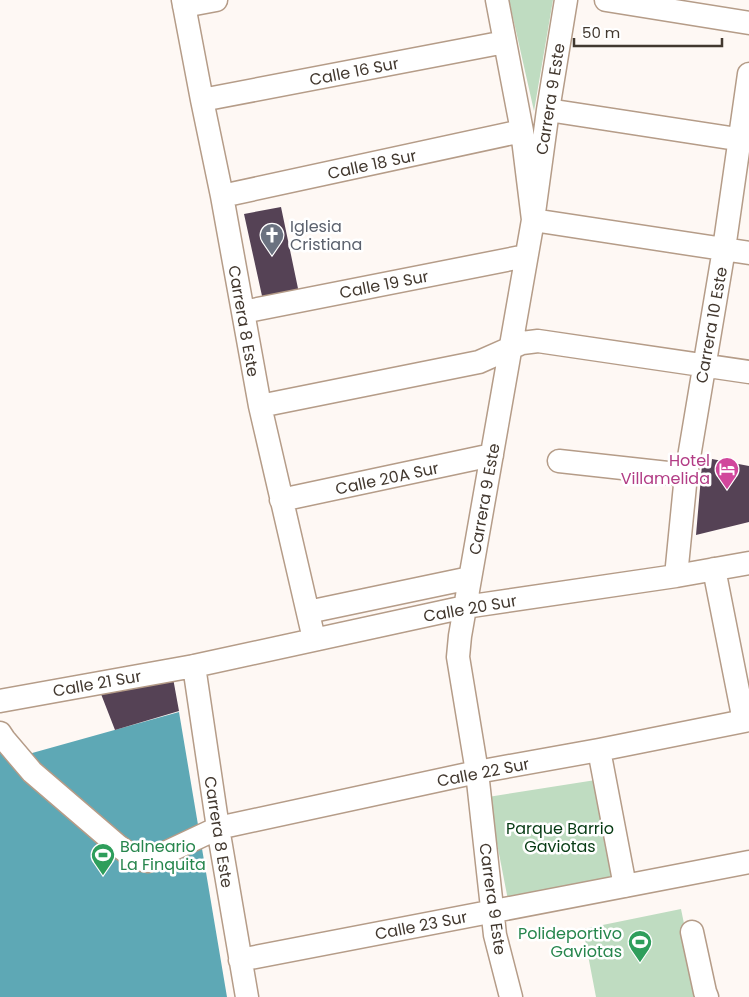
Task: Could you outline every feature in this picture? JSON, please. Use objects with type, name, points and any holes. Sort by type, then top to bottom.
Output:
[{"type":"street","points":[[184,3],[216,0]]},
{"type":"street","points":[[497,0],[522,131],[533,220],[749,253]]},
{"type":"street","name":"Carrera 9 Este","points":[[511,997],[494,935],[477,772],[458,658],[460,636],[533,220],[566,0]]},
{"type":"street","points":[[606,0],[749,23]]},
{"type":"street","name":"Carrera 8 Este","points":[[184,3],[222,196],[260,406],[314,639]]},
{"type":"street","name":"Calle 16 Sur","points":[[202,100],[505,42]]},
{"type":"street","name":"Carrera 10 Este","points":[[676,576],[686,476],[744,140],[749,74]]},
{"type":"street","points":[[548,110],[744,140]]},
{"type":"street","name":"Calle 18 Sur","points":[[222,196],[522,131]]},
{"type":"street","name":"Calle 19 Sur","points":[[243,312],[526,256]]},
{"type":"street","points":[[260,406],[479,362],[522,343],[538,342],[749,372]]},
{"type":"street","name":"Calle 20A Sur","points":[[281,500],[492,455]]},
{"type":"street","points":[[558,461],[686,476]]},
{"type":"street","name":"Calle 20 Sur","points":[[194,666],[465,608],[749,563]]},
{"type":"street","points":[[714,569],[747,720]]},
{"type":"street","points":[[308,612],[470,578]]},
{"type":"street","name":"Carrera 8 Este","points":[[194,666],[218,828],[247,997]]},
{"type":"street","name":"Calle 21 Sur","points":[[0,701],[194,666]]},
{"type":"street","name":"Calle 22 Sur","points":[[0,733],[32,772],[117,845],[136,859],[148,861],[218,828],[477,772],[747,720]]},
{"type":"street","points":[[599,750],[625,886]]},
{"type":"street","name":"Calle 23 Sur","points":[[240,960],[749,862]]},
{"type":"street","points":[[692,932],[704,992],[707,997]]},
{"type":"green space","points":[[509,0],[553,0],[534,111]]},
{"type":"green space","name":"Parque Barrio Gaviotas","points":[[602,779],[619,877],[508,900],[488,797]]},
{"type":"green space","name":"Polideportivo Gaviotas","points":[[681,909],[699,997],[596,997],[583,929]]},
{"type":"water","name":"Balneario La Finquita","points":[[179,712],[227,997],[0,997],[0,721],[3,721],[25,755]]},
{"type":"building","name":"Iglesia Cristiana","points":[[281,207],[300,298],[264,305],[244,214]]},
{"type":"building","name":"Hotel Villamelida","points":[[712,459],[749,466],[749,522],[696,535],[702,465],[711,466]]},
{"type":"building","points":[[173,678],[179,711],[115,730],[101,694]]},
{"type":"place","name":"Iglesia Cristiana","points":[[272,256]]},
{"type":"place","name":"Hotel Villamelida","points":[[727,490]]},
{"type":"place","name":"Balneario La Finquita","points":[[103,876]]},
{"type":"place","name":"Polideportivo Gaviotas","points":[[640,963]]}]
